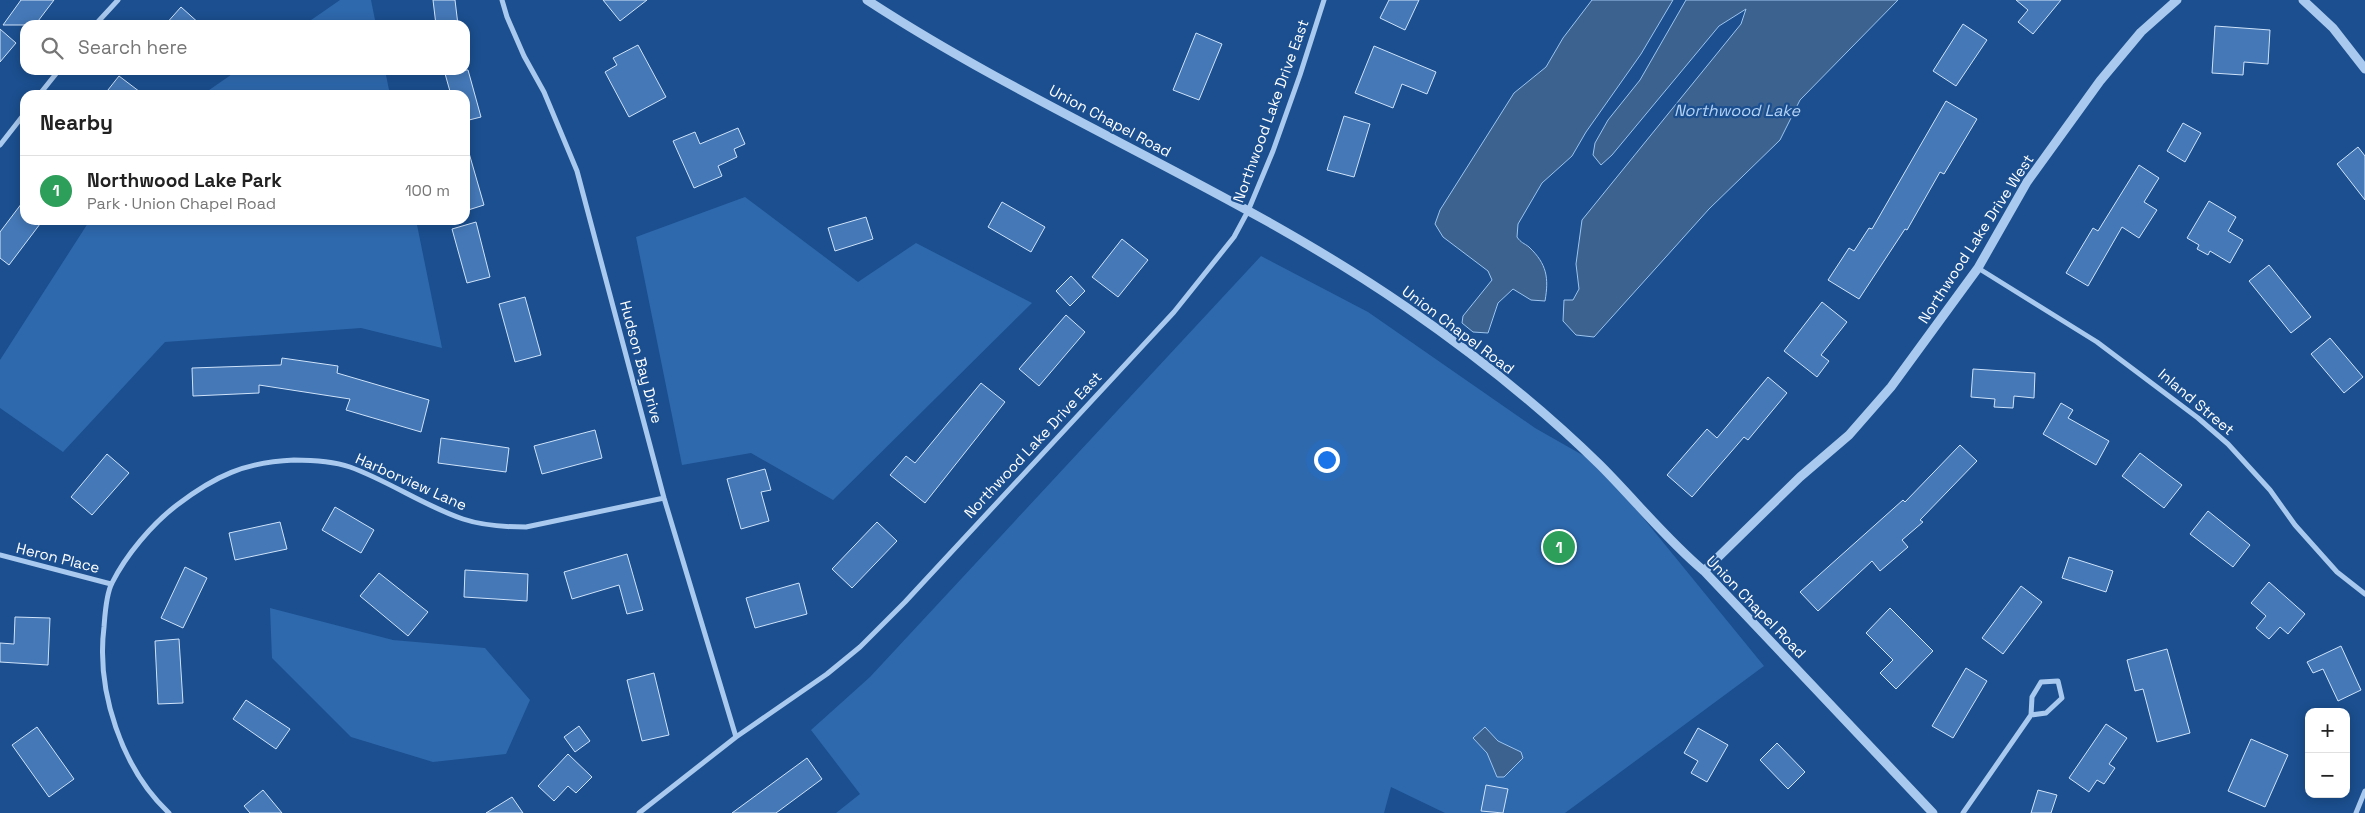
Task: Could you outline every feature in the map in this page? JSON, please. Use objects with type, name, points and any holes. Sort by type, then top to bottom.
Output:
[{"type":"street","points":[[100,20],[118,0]]},
{"type":"street","name":"Hudson Bay Drive","points":[[502,0],[506,17],[544,92],[577,171],[664,498],[736,737]]},
{"type":"street","name":"Union Chapel Road","points":[[867,0],[916,32],[989,73],[1313,246],[1405,306],[1473,356],[1570,437],[1682,552],[1704,571],[1933,813]]},
{"type":"street","name":"Northwood Lake Drive East","points":[[639,813],[736,737],[827,674],[860,647],[905,602],[1174,312],[1234,237],[1248,211],[1300,74],[1324,0]]},
{"type":"street","name":"Northwood Lake Drive West","points":[[1704,571],[1800,477],[1855,428],[1892,387],[1978,268],[2027,182],[2100,81],[2141,32],[2177,0]]},
{"type":"street","points":[[2303,0],[2333,28],[2365,68]]},
{"type":"street","points":[[43,90],[55,75]]},
{"type":"street","points":[[0,145],[20,119]]},
{"type":"street","name":"Inland Street","points":[[1978,268],[2097,342],[2198,418],[2228,444],[2270,490],[2295,526],[2337,572],[2365,594]]},
{"type":"street","name":"Harborview Lane","points":[[169,813],[156,801],[132,766],[117,728],[105,687],[102,645],[111,584],[136,548],[162,516],[194,492],[230,472],[268,461],[308,460],[349,467],[462,519],[504,527],[544,524],[664,498]]},
{"type":"street","name":"Heron Place","points":[[0,556],[111,584]]},
{"type":"street","points":[[1963,813],[2031,715],[2032,697],[2041,682],[2058,682],[2062,698],[2046,713],[2031,715]]},
{"type":"street","points":[[2356,813],[2365,791]]},
{"type":"shaded area","points":[[340,0],[371,0],[375,20],[311,20]]},
{"type":"shaded area","points":[[231,75],[386,75],[389,90],[209,90]]},
{"type":"shaded area","points":[[745,197],[858,282],[916,243],[1032,303],[833,500],[751,453],[682,465],[636,237]]},
{"type":"shaded area","points":[[87,225],[417,225],[442,348],[361,328],[165,342],[63,452],[0,408],[0,360]]},
{"type":"shaded area","points":[[1261,256],[1368,312],[1535,428],[1600,465],[1764,666],[1565,813],[1445,813],[1391,787],[1384,813],[836,813],[860,794],[811,730],[870,677]]},
{"type":"shaded area","points":[[270,608],[393,640],[485,648],[530,700],[506,754],[433,762],[351,737],[272,658]]},
{"type":"water","points":[[1592,0],[1673,0],[1641,54],[1586,132],[1572,156],[1542,183],[1518,224],[1517,237],[1535,253],[1543,265],[1547,285],[1545,301],[1531,300],[1513,289],[1498,303],[1488,333],[1473,332],[1462,323],[1463,316],[1492,280],[1488,271],[1443,237],[1435,224],[1440,210],[1514,93],[1546,67],[1563,38]]},
{"type":"water","name":"Northwood Lake","points":[[1686,0],[1898,0],[1800,100],[1780,140],[1709,209],[1594,337],[1576,335],[1563,321],[1564,300],[1573,300],[1579,289],[1576,264],[1582,220],[1741,24],[1746,9],[1719,26],[1612,155],[1601,165],[1593,155],[1595,143],[1608,120],[1640,80]]},
{"type":"water","points":[[1485,727],[1498,741],[1521,752],[1523,758],[1504,777],[1497,777],[1487,753],[1473,738]]},
{"type":"building","points":[[21,0],[54,0],[39,20],[20,20],[20,25],[3,25]]},
{"type":"building","points":[[433,0],[455,0],[457,20],[435,20]]},
{"type":"building","points":[[603,0],[647,0],[620,21]]},
{"type":"building","points":[[1389,0],[1419,0],[1405,30],[1380,18]]},
{"type":"building","points":[[2016,0],[2061,0],[2033,34],[2018,22],[2028,10]]},
{"type":"building","points":[[181,7],[195,20],[169,20]]},
{"type":"building","points":[[1963,24],[1987,40],[1956,86],[1933,71]]},
{"type":"building","points":[[2215,26],[2270,30],[2268,64],[2244,62],[2243,75],[2212,73]]},
{"type":"building","points":[[0,29],[16,43],[0,62]]},
{"type":"building","points":[[1196,33],[1222,44],[1199,100],[1173,90]]},
{"type":"building","points":[[638,45],[666,97],[629,117],[605,72],[617,65],[613,58]]},
{"type":"building","points":[[1374,46],[1436,72],[1427,94],[1402,84],[1393,108],[1355,93]]},
{"type":"building","points":[[445,75],[469,75],[481,117],[470,120],[470,90],[450,90]]},
{"type":"building","points":[[119,76],[137,90],[108,90]]},
{"type":"building","points":[[1946,101],[1977,119],[1944,174],[1940,172],[1907,230],[1905,229],[1859,299],[1828,280],[1849,248],[1854,251],[1869,228],[1872,229]]},
{"type":"building","points":[[1344,116],[1370,124],[1354,177],[1327,170]]},
{"type":"building","points":[[2183,123],[2201,133],[2185,162],[2167,151]]},
{"type":"building","points":[[738,128],[745,144],[734,149],[737,157],[718,166],[722,176],[694,188],[673,141],[695,132],[700,144]]},
{"type":"building","points":[[2358,147],[2365,156],[2365,200],[2337,164]]},
{"type":"building","points":[[470,156],[484,205],[470,209]]},
{"type":"building","points":[[2139,165],[2159,178],[2144,202],[2157,210],[2139,238],[2122,227],[2088,286],[2066,273],[2093,228],[2098,231]]},
{"type":"building","points":[[2209,201],[2236,217],[2228,231],[2243,240],[2230,263],[2210,251],[2208,255],[2197,249],[2199,245],[2187,238]]},
{"type":"building","points":[[1002,202],[1045,227],[1031,252],[988,227]]},
{"type":"building","points":[[20,206],[20,225],[39,225],[9,265],[0,258],[0,232]]},
{"type":"building","points":[[866,217],[873,239],[835,251],[828,228]]},
{"type":"building","points":[[476,222],[490,277],[467,283],[452,229]]},
{"type":"building","points":[[1122,239],[1148,260],[1118,297],[1092,277]]},
{"type":"building","points":[[2269,265],[2311,317],[2291,333],[2249,281]]},
{"type":"building","points":[[1071,276],[1085,291],[1070,306],[1056,291]]},
{"type":"building","points":[[525,297],[541,355],[515,362],[499,304]]},
{"type":"building","points":[[1822,302],[1847,322],[1821,355],[1829,361],[1817,377],[1784,351]]},
{"type":"building","points":[[1066,315],[1085,332],[1039,386],[1019,369]]},
{"type":"building","points":[[2330,338],[2363,377],[2344,393],[2311,354]]},
{"type":"building","points":[[282,358],[338,366],[337,373],[429,400],[421,432],[346,410],[350,399],[259,385],[259,393],[193,396],[192,368],[281,365]]},
{"type":"building","points":[[1973,369],[2035,373],[2034,398],[2014,396],[2013,408],[1994,407],[1995,399],[1971,397]]},
{"type":"building","points":[[1768,377],[1787,393],[1748,440],[1744,437],[1692,497],[1667,475],[1707,429],[1717,438]]},
{"type":"building","points":[[981,383],[1005,402],[925,503],[890,475],[906,456],[915,463]]},
{"type":"building","points":[[2061,403],[2073,410],[2068,418],[2109,441],[2096,465],[2043,434]]},
{"type":"building","points":[[595,430],[602,458],[542,474],[534,446]]},
{"type":"building","points":[[441,438],[509,448],[506,472],[438,463]]},
{"type":"building","points":[[1960,445],[1977,461],[1920,520],[1923,522],[1902,540],[1908,547],[1880,571],[1872,561],[1818,611],[1800,592],[1903,500],[1905,502]]},
{"type":"building","points":[[2140,453],[2182,485],[2164,508],[2122,476]]},
{"type":"building","points":[[107,454],[129,473],[92,515],[71,497]]},
{"type":"building","points":[[765,469],[771,490],[761,492],[769,521],[741,529],[727,479]]},
{"type":"building","points":[[335,507],[374,530],[361,553],[322,530]]},
{"type":"building","points":[[2208,511],[2250,545],[2233,567],[2190,534]]},
{"type":"building","points":[[280,522],[287,549],[235,560],[229,533]]},
{"type":"building","points":[[877,522],[897,541],[852,588],[832,569]]},
{"type":"building","points":[[627,554],[643,610],[627,614],[619,585],[572,599],[564,572]]},
{"type":"building","points":[[2069,557],[2113,571],[2106,592],[2062,578]]},
{"type":"building","points":[[185,567],[207,578],[183,628],[161,618]]},
{"type":"building","points":[[465,570],[528,574],[527,601],[464,597]]},
{"type":"building","points":[[379,573],[428,612],[408,636],[360,596]]},
{"type":"building","points":[[2269,582],[2305,614],[2288,634],[2280,627],[2269,639],[2256,628],[2266,616],[2251,603]]},
{"type":"building","points":[[799,583],[807,614],[755,628],[746,598]]},
{"type":"building","points":[[2021,586],[2042,602],[2003,654],[1982,638]]},
{"type":"building","points":[[1890,608],[1933,651],[1896,689],[1880,673],[1893,660],[1866,633]]},
{"type":"building","points":[[15,617],[50,618],[48,665],[0,662],[0,643],[14,644]]},
{"type":"building","points":[[179,639],[183,703],[158,704],[155,641]]},
{"type":"building","points":[[2341,646],[2361,690],[2338,701],[2323,669],[2313,673],[2307,662]]},
{"type":"building","points":[[2167,649],[2190,733],[2157,742],[2143,689],[2135,691],[2127,660]]},
{"type":"building","points":[[1966,668],[1987,681],[1953,738],[1932,726]]},
{"type":"building","points":[[654,673],[669,735],[642,741],[627,680]]},
{"type":"building","points":[[246,700],[290,729],[276,749],[233,719]]},
{"type":"building","points":[[2106,724],[2127,738],[2109,764],[2115,768],[2104,784],[2097,780],[2089,792],[2069,778]]},
{"type":"building","points":[[579,726],[590,741],[575,752],[564,737]]},
{"type":"building","points":[[37,727],[74,779],[49,797],[12,745]]},
{"type":"building","points":[[1698,728],[1728,745],[1707,782],[1691,773],[1698,761],[1684,753]]},
{"type":"building","points":[[2251,739],[2288,755],[2265,807],[2228,791]]},
{"type":"building","points":[[1777,743],[1805,772],[1788,789],[1760,760]]},
{"type":"building","points":[[568,754],[592,777],[576,793],[568,786],[554,801],[538,786]]},
{"type":"building","points":[[807,758],[822,779],[776,813],[732,813]]},
{"type":"building","points":[[1486,785],[1508,789],[1503,813],[1481,811]]},
{"type":"building","points":[[263,790],[282,813],[250,813],[244,806]]},
{"type":"building","points":[[2038,790],[2057,795],[2051,813],[2031,813]]},
{"type":"building","points":[[512,797],[523,813],[486,813]]},
{"type":"place","name":"Northwood Lake Park","points":[[1559,547]]}]
